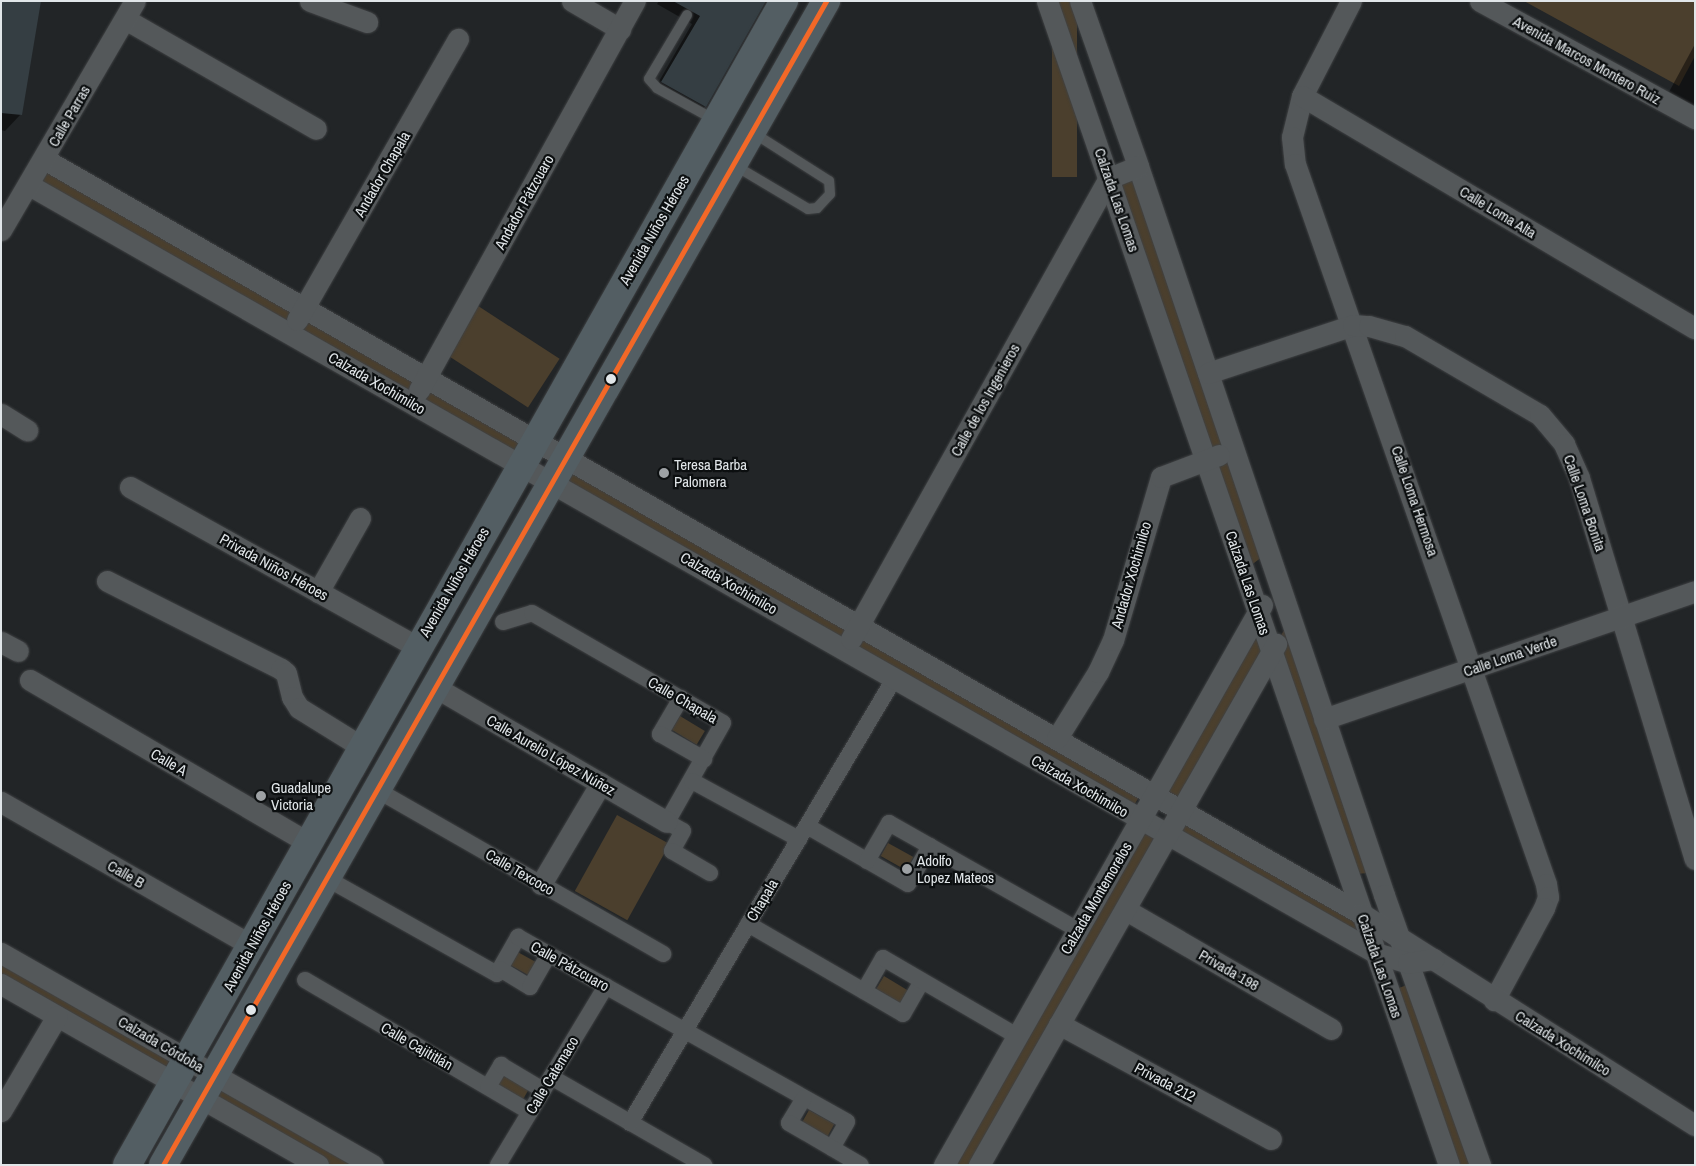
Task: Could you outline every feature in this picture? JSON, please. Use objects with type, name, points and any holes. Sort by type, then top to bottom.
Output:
[{"type":"main road","name":"Avenida Niños Héroes","points":[[127,1165],[252,946],[417,647],[784,1]]},
{"type":"main road","name":"Avenida Niños Héroes","points":[[163,1165],[826,1]]},
{"type":"street","points":[[572,1],[620,29]]},
{"type":"street","name":"Andador Pátzcuaro","points":[[411,403],[635,1]]},
{"type":"street","name":"Calzada Las Lomas","points":[[1047,1],[1449,1165]]},
{"type":"street","name":"Calzada Las Lomas","points":[[1080,1],[1138,166],[1324,719],[1480,1165]]},
{"type":"street","name":"Calle Loma Hermosa","points":[[1352,1],[1302,96],[1292,137],[1295,164],[1474,669],[1548,897],[1494,1000]]},
{"type":"street","name":"Avenida Marcos Montero Ruiz","points":[[1480,1],[1695,118]]},
{"type":"street","points":[[316,3],[367,22]]},
{"type":"street","points":[[130,10],[316,129]]},
{"type":"street","name":"Calle Parras","points":[[1,230],[130,10]]},
{"type":"street","name":"Andador Chapala","points":[[288,332],[305,309],[458,39]]},
{"type":"street","name":"Calle Loma Alta","points":[[1302,96],[1695,328]]},
{"type":"street","name":"Calzada Xochimilco","points":[[44,159],[534,441],[559,471],[894,679],[1167,836],[1376,953],[1408,963],[1434,959]]},
{"type":"street","points":[[1109,178],[1138,166]]},
{"type":"street","name":"Calle de los Ingenieros","points":[[844,649],[858,628],[1109,178]]},
{"type":"street","name":"Calzada Xochimilco","points":[[29,185],[520,465],[559,471],[858,628],[1057,738],[1154,796],[1362,914],[1434,959],[1494,1000],[1695,1125]]},
{"type":"street","points":[[109,230],[126,206]]},
{"type":"street","points":[[197,280],[211,255]]},
{"type":"street","name":"Calle Loma Bonita","points":[[1208,373],[1353,325],[1384,328],[1405,336],[1529,407],[1548,424],[1564,444],[1579,478],[1695,859]]},
{"type":"street","points":[[1,414],[28,430]]},
{"type":"street","name":"Andador Xochimilco","points":[[1057,738],[1098,672],[1113,640],[1161,477],[1234,450]]},
{"type":"street","name":"Privada Niños Héroes","points":[[130,487],[417,647]]},
{"type":"street","points":[[318,592],[360,518]]},
{"type":"street","name":"Calzada Montemorelos","points":[[944,1165],[1277,579]]},
{"type":"street","points":[[107,581],[286,673],[292,696],[299,708],[362,747]]},
{"type":"street","name":"Calle Loma Verde","points":[[1324,719],[1474,669],[1695,591]]},
{"type":"street","name":"Calle Chapala","points":[[503,622],[532,613],[723,723],[668,822]]},
{"type":"street","name":"Calzada Montemorelos","points":[[979,1165],[1291,619]]},
{"type":"street","name":"Chapala","points":[[630,1123],[894,679]]},
{"type":"street","name":"Calle A","points":[[30,680],[309,843]]},
{"type":"street","name":"Calle Aurelio López Núñez","points":[[435,687],[668,822]]},
{"type":"street","points":[[681,698],[660,734],[704,759]]},
{"type":"street","points":[[692,781],[867,861],[908,884],[930,846]]},
{"type":"street","points":[[541,884],[601,783]]},
{"type":"street","name":"Calle Texcoco","points":[[376,790],[663,954]]},
{"type":"street","name":"Calle B","points":[[1,802],[252,946]]},
{"type":"street","points":[[668,822],[683,831],[672,851],[710,873]]},
{"type":"street","points":[[867,861],[889,823],[1078,930]]},
{"type":"street","points":[[326,878],[497,974],[500,969],[530,987],[549,954]]},
{"type":"street","name":"Privada 198","points":[[1126,910],[1331,1029]]},
{"type":"street","points":[[748,924],[904,1014],[922,981]]},
{"type":"street","name":"Calle Pátzcuaro","points":[[500,969],[518,937],[847,1122],[832,1148]]},
{"type":"street","name":"Calzada Córdoba","points":[[1,953],[208,1086],[373,1165]]},
{"type":"street","points":[[864,991],[883,958],[1017,1036]]},
{"type":"street","name":"Calle Cajititlán","points":[[305,980],[530,1112]]},
{"type":"street","name":"Calzada Córdoba","points":[[1,984],[58,1016],[182,1071]]},
{"type":"street","name":"Calle Catemaco","points":[[498,1165],[606,986]]},
{"type":"street","points":[[1,1111],[58,1016]]},
{"type":"street","name":"Privada 212","points":[[1059,1024],[1271,1139]]},
{"type":"street","points":[[488,1087],[501,1065],[547,1083],[630,1123],[697,1163]]},
{"type":"street","name":"Calzada Córdoba","points":[[208,1086],[318,1165]]},
{"type":"street","points":[[986,1092],[1012,1107]]},
{"type":"street","points":[[804,1098],[789,1123],[861,1165]]},
{"type":"lane","points":[[688,15],[649,79],[656,88],[716,120]]},
{"type":"lane","points":[[733,165],[808,209],[817,208],[830,194],[829,181],[752,132]]},
{"type":"shaded area","points":[[1052,1],[1077,1],[1077,177],[1052,177]]},
{"type":"shaded area","points":[[1524,1],[1695,1],[1695,56],[1679,86]]},
{"type":"shaded area","points":[[51,166],[521,441],[516,453],[40,185]]},
{"type":"shaded area","points":[[1131,169],[1231,442],[1208,451],[1108,177]]},
{"type":"shaded area","points":[[469,300],[560,359],[528,407],[437,349]]},
{"type":"shaded area","points":[[1234,450],[1262,557],[1250,566],[1206,459]]},
{"type":"shaded area","points":[[565,459],[1142,792],[1131,810],[554,477]]},
{"type":"shaded area","points":[[1286,627],[1369,873],[1355,874],[1271,652]]},
{"type":"shaded area","points":[[1256,629],[1264,651],[1176,808],[1158,790]]},
{"type":"shaded area","points":[[680,716],[705,731],[697,745],[672,730]]},
{"type":"shaded area","points":[[617,815],[669,844],[627,920],[575,891]]},
{"type":"shaded area","points":[[1185,822],[1362,914],[1361,933],[1178,834]]},
{"type":"shaded area","points":[[1140,829],[1157,839],[969,1165],[947,1163]]},
{"type":"shaded area","points":[[888,843],[913,857],[906,870],[881,856]]},
{"type":"shaded area","points":[[514,950],[539,964],[532,977],[507,963]]},
{"type":"shaded area","points":[[1,959],[179,1062],[168,1082],[1,986]]},
{"type":"shaded area","points":[[884,976],[909,991],[901,1005],[876,990]]},
{"type":"shaded area","points":[[1410,984],[1472,1165],[1456,1165],[1396,989]]},
{"type":"shaded area","points":[[504,1074],[529,1088],[522,1101],[497,1087]]},
{"type":"shaded area","points":[[219,1077],[373,1165],[329,1165],[205,1092]]},
{"type":"shaded area","points":[[809,1110],[834,1124],[827,1137],[802,1123]]},
{"type":"building","points":[[1,1],[41,1],[22,115],[1,113]]},
{"type":"building","points":[[673,1],[766,1],[706,107],[661,82],[700,16]]},
{"type":"transit line","points":[[163,1165],[826,1]]},
{"type":"place","name":"Teresa Barba Palomera","points":[[664,473]]},
{"type":"place","name":"Guadalupe Victoria","points":[[261,796]]},
{"type":"place","name":"Adolfo Lopez Mateos","points":[[907,869]]}]
